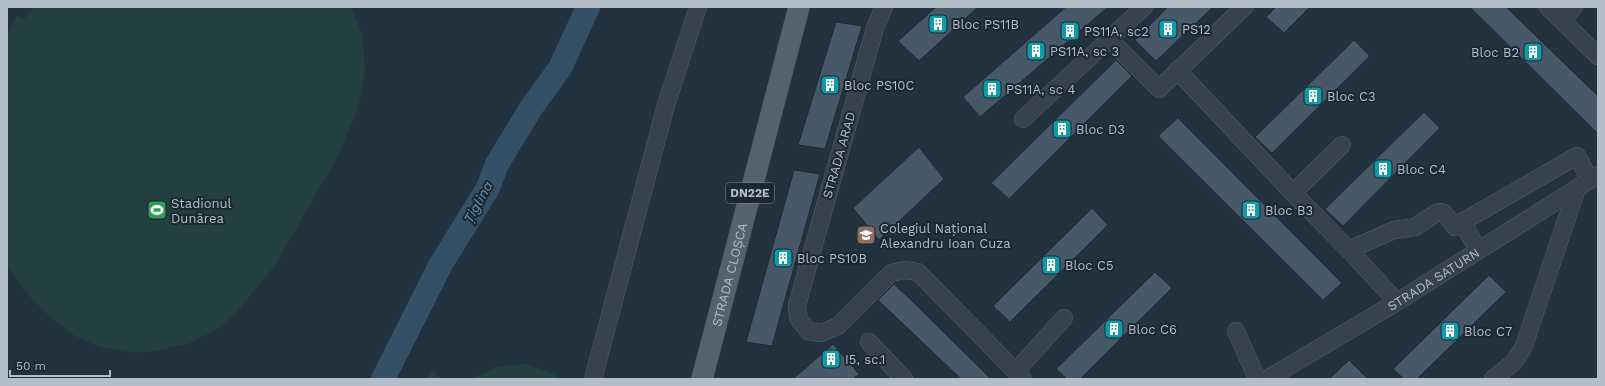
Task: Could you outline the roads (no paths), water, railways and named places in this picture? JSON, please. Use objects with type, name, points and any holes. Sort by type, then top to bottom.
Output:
[{"type":"main road","name":"STRADA CLOȘCA","points":[[702,379],[799,7]]},
{"type":"street","points":[[593,379],[666,105],[698,7]]},
{"type":"street","name":"STRADA ARAD","points":[[884,7],[875,28],[797,304],[798,318],[808,331],[821,333],[838,326],[891,273],[905,270],[918,272],[1020,375]]},
{"type":"street","points":[[1023,119],[1144,7]]},
{"type":"street","points":[[1110,39],[1159,89],[1176,70],[1244,7]]},
{"type":"street","points":[[1548,7],[1598,56]]},
{"type":"street","points":[[1562,20],[1574,7]]},
{"type":"street","points":[[1176,70],[1397,302]]},
{"type":"street","points":[[1293,193],[1342,145]]},
{"type":"street","points":[[1349,250],[1394,230],[1415,227],[1436,213],[1444,213],[1455,226],[1577,156],[1588,181],[1524,346],[1514,362],[1493,379]]},
{"type":"street","name":"STRADA SATURN","points":[[1267,379],[1397,302],[1588,181]]},
{"type":"street","points":[[1462,222],[1478,250]]},
{"type":"street","points":[[1020,375],[1064,318]]},
{"type":"street","points":[[1236,331],[1257,379]]},
{"type":"street","points":[[869,342],[904,379]]},
{"type":"waterway","name":"Țiglina","points":[[383,379],[441,264],[488,188],[497,164],[531,108],[560,68],[588,7]]},
{"type":"place","name":"Bloc PS11B","points":[[938,24]]},
{"type":"place","name":"PS12","points":[[1168,29]]},
{"type":"place","name":"PS11A, sc2","points":[[1070,31]]},
{"type":"place","name":"PS11A, sc 3","points":[[1036,51]]},
{"type":"place","name":"Bloc B2","points":[[1533,52]]},
{"type":"place","name":"Bloc PS10C","points":[[830,85]]},
{"type":"place","name":"PS11A, sc 4","points":[[992,89]]},
{"type":"place","name":"Bloc C3","points":[[1313,96]]},
{"type":"place","name":"Bloc D3","points":[[1062,129]]},
{"type":"place","name":"Bloc C4","points":[[1383,169]]},
{"type":"place","name":"Stadionul Dunărea","points":[[157,210]]},
{"type":"place","name":"Bloc B3","points":[[1251,210]]},
{"type":"place","name":"Colegiul Național Alexandru Ioan Cuza","points":[[866,235]]},
{"type":"place","name":"Bloc PS10B","points":[[783,258]]},
{"type":"place","name":"Bloc C5","points":[[1051,265]]},
{"type":"place","name":"Bloc C6","points":[[1114,329]]},
{"type":"place","name":"Bloc C7","points":[[1450,331]]},
{"type":"place","name":"I5, sc.1","points":[[831,359]]}]
